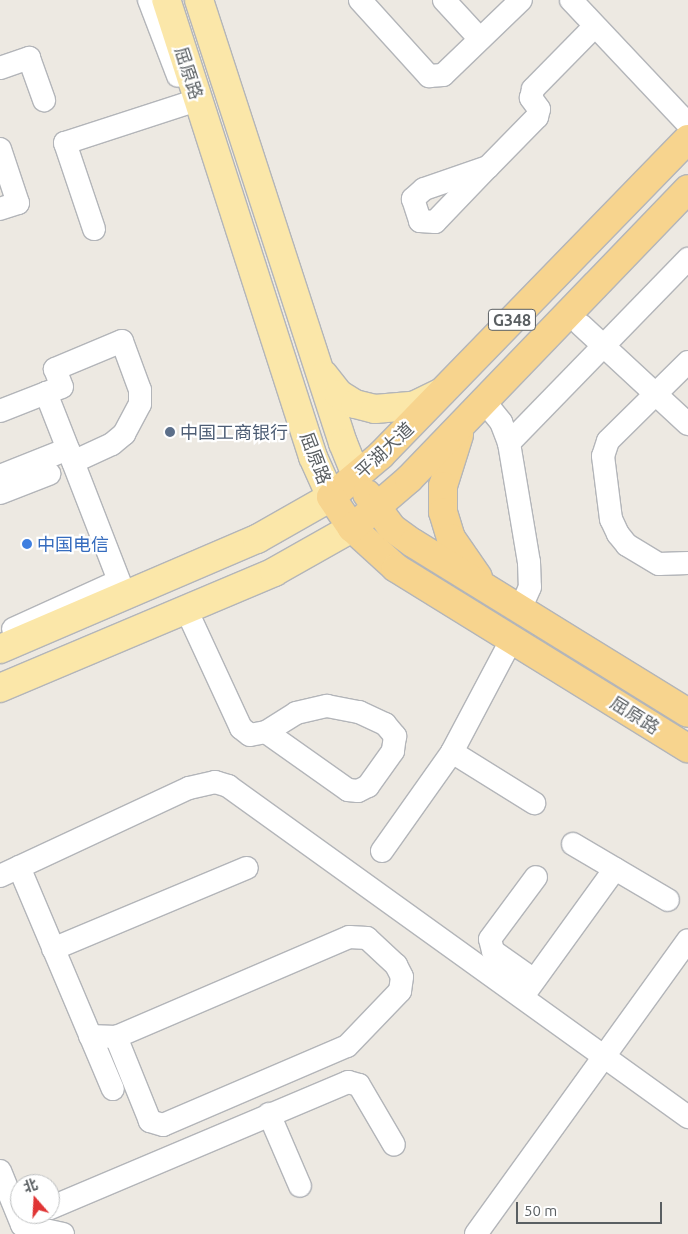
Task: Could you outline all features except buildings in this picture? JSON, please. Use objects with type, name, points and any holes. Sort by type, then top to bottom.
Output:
[{"type":"highway","name":"平湖大道","points":[[332,497],[357,476],[447,388],[688,139]]},
{"type":"highway","name":"平湖大道","points":[[352,528],[376,509],[478,408],[688,189]]},
{"type":"highway","points":[[478,408],[449,459],[443,486],[443,512],[451,538],[464,561],[512,604]]},
{"type":"highway","name":"屈原路","points":[[357,476],[376,509],[392,528],[413,543],[688,713]]},
{"type":"highway","name":"屈原路","points":[[332,497],[352,528],[396,568],[688,748]]},
{"type":"main road","name":"屈原路","points":[[166,0],[313,457],[332,497]]},
{"type":"main road","name":"屈原路","points":[[199,0],[316,361],[357,476]]},
{"type":"main road","points":[[316,361],[339,394],[355,404],[375,409],[394,410],[413,406],[432,399],[447,388]]},
{"type":"main road","name":"平湖大道","points":[[0,649],[122,588],[257,539],[332,497]]},
{"type":"main road","name":"平湖大道","points":[[0,688],[274,572],[352,528]]},
{"type":"street","points":[[149,0],[188,104],[281,391],[294,397]]},
{"type":"street","points":[[360,0],[429,76],[443,75],[521,0]]},
{"type":"street","points":[[444,0],[480,39]]},
{"type":"street","points":[[571,0],[688,124]]},
{"type":"street","points":[[488,168],[537,117],[539,109],[531,98],[533,89],[596,26]]},
{"type":"street","points":[[0,68],[29,58],[44,100]]},
{"type":"street","points":[[94,229],[65,143],[188,104]]},
{"type":"street","points":[[0,149],[18,203],[0,209]]},
{"type":"street","points":[[509,443],[688,259]]},
{"type":"street","points":[[581,325],[688,424]]},
{"type":"street","points":[[0,411],[62,387],[55,369],[122,342],[140,390],[140,404],[124,434],[112,444],[0,476]]},
{"type":"street","points":[[688,362],[608,440],[602,456],[611,519],[618,534],[627,544],[659,564],[688,563]]},
{"type":"street","points":[[0,635],[122,588],[46,393]]},
{"type":"street","points":[[478,408],[501,422],[509,443],[529,562],[530,587],[512,604]]},
{"type":"street","points":[[0,493],[49,474]]},
{"type":"street","points":[[396,568],[507,648],[688,761]]},
{"type":"street","points":[[186,609],[241,728],[250,735],[266,732],[296,712],[326,706],[359,712],[385,724],[394,736],[393,751],[368,786],[358,791],[348,790],[266,732]]},
{"type":"street","points":[[382,851],[452,752],[507,648]]},
{"type":"street","points":[[452,752],[534,803]]},
{"type":"street","points":[[113,1089],[53,949],[9,872],[189,788],[215,782],[239,791],[529,988]]},
{"type":"street","points":[[573,844],[668,900]]},
{"type":"street","points":[[53,949],[247,868]]},
{"type":"street","points":[[529,988],[615,869]]},
{"type":"street","points":[[536,877],[490,939],[493,951],[529,988],[605,1055],[688,1117]]},
{"type":"street","points":[[90,1036],[116,1037],[349,937],[367,938],[396,965],[402,977],[400,991],[347,1046],[163,1125],[150,1121],[116,1037]]},
{"type":"street","points":[[476,1234],[687,943]]},
{"type":"street","points":[[60,1204],[348,1082],[360,1085],[394,1145]]},
{"type":"street","points":[[269,1114],[300,1186]]},
{"type":"street","points":[[0,1171],[10,1192]]},
{"type":"street","points":[[25,1224],[63,1234]]},
{"type":"place","name":"中国工商银行","points":[[170,432]]},
{"type":"place","name":"中国电信","points":[[27,544]]}]
